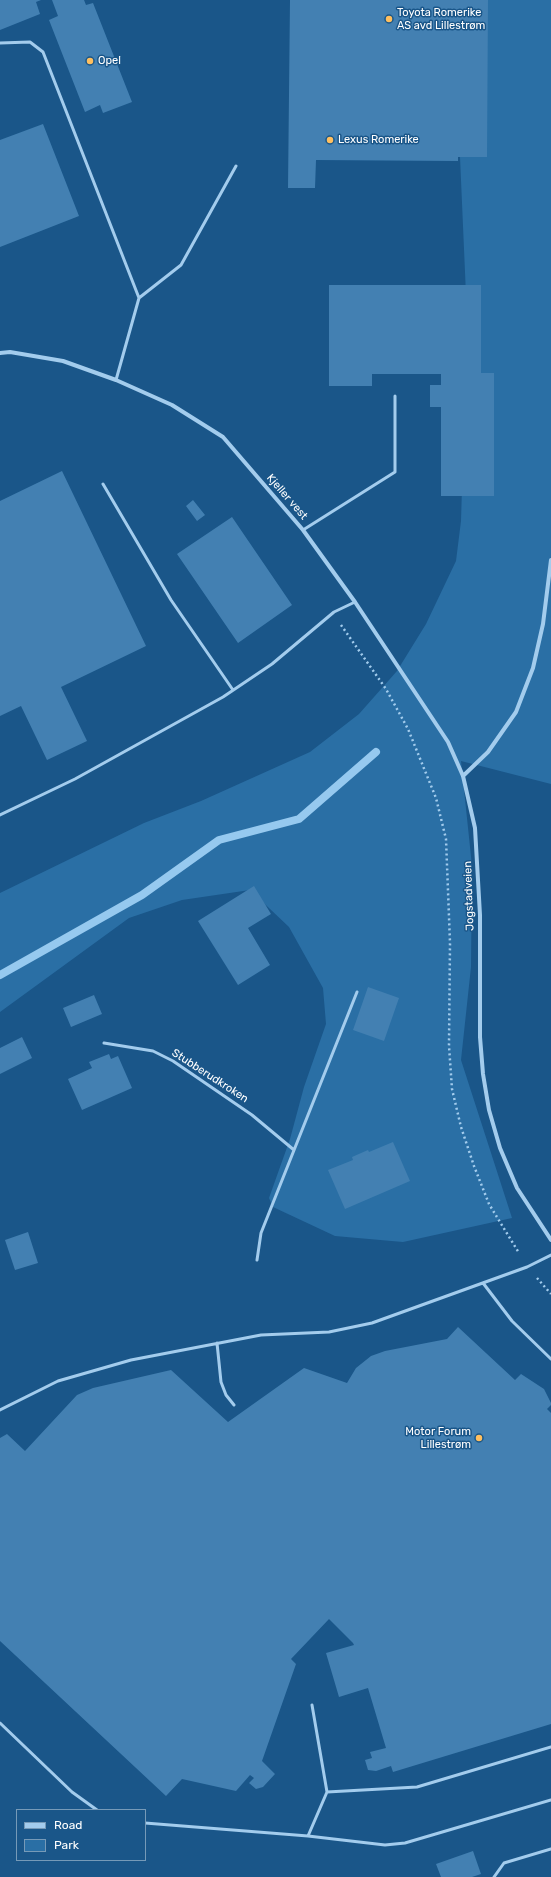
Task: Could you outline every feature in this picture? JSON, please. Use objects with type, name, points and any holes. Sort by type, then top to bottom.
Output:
[{"type":"street","name":"Kjeller vest","points":[[0,353],[10,352],[63,361],[116,380],[172,405],[223,437],[303,530],[355,602],[448,742],[463,776]]},
{"type":"street","points":[[463,776],[488,752],[516,712],[533,668],[543,624],[551,560]]},
{"type":"street","name":"Jogstadveien","points":[[463,776],[475,828],[480,915],[480,1037],[483,1074],[489,1110],[500,1148],[517,1188],[551,1240]]},
{"type":"lane","points":[[0,44],[30,42],[44,52],[139,298]]},
{"type":"lane","points":[[116,380],[139,298],[181,265],[236,166]]},
{"type":"lane","points":[[303,530],[395,472],[395,396]]},
{"type":"lane","points":[[103,484],[171,600],[233,690]]},
{"type":"lane","points":[[0,815],[75,779],[233,690],[272,664],[334,612],[355,602]]},
{"type":"lane","points":[[257,1260],[261,1233],[357,992]]},
{"type":"lane","name":"Stubberudkroken","points":[[104,1043],[153,1051],[173,1061],[252,1115],[294,1150]]},
{"type":"lane","points":[[0,1410],[58,1381],[88,1371],[131,1360],[261,1335],[329,1332],[372,1323],[527,1267],[551,1255]]},
{"type":"lane","points":[[483,1283],[512,1321],[551,1359]]},
{"type":"lane","points":[[217,1343],[221,1382],[226,1395],[234,1405]]},
{"type":"lane","points":[[308,1836],[327,1792],[312,1705]]},
{"type":"lane","points":[[0,1723],[72,1792],[96,1809]]},
{"type":"lane","points":[[327,1792],[418,1787],[551,1747]]},
{"type":"lane","points":[[146,1823],[308,1836],[385,1845],[405,1843],[551,1800]]},
{"type":"lane","points":[[494,1877],[504,1863],[551,1848]]},
{"type":"path","points":[[334,612],[347,636],[390,696],[408,728],[436,798],[446,839],[450,943],[449,1046],[452,1089],[461,1127],[474,1166],[490,1204],[527,1267],[551,1294]]},
{"type":"green space","points":[[469,0],[551,0],[551,784],[461,761],[472,866],[471,967],[461,1060],[512,1218],[403,1242],[335,1236],[273,1207],[269,1198],[290,1139],[304,1087],[326,1024],[323,988],[289,927],[250,890],[182,900],[129,918],[0,1012],[0,893],[144,823],[201,801],[310,752],[359,714],[397,671],[426,624],[456,561],[461,521],[467,318],[460,157],[462,101]]},
{"type":"building","points":[[0,0],[41,0],[36,2],[40,14],[0,30]]},
{"type":"building","name":"Opel","points":[[52,0],[84,0],[86,5],[93,3],[132,102],[103,113],[100,105],[85,112],[49,20],[58,16]]},
{"type":"building","points":[[290,0],[488,0],[487,157],[458,157],[458,161],[316,160],[315,188],[288,188]]},
{"type":"building","points":[[43,124],[79,216],[0,247],[0,140]]},
{"type":"building","points":[[329,285],[481,285],[481,373],[494,373],[494,496],[441,496],[441,407],[430,407],[430,385],[441,385],[441,374],[372,374],[372,386],[329,386]]},
{"type":"building","points":[[62,471],[146,646],[61,687],[87,741],[47,760],[21,706],[0,716],[0,501]]},
{"type":"building","points":[[193,500],[205,515],[197,521],[186,506]]},
{"type":"building","points":[[232,517],[292,605],[238,643],[177,554]]},
{"type":"building","points":[[254,886],[271,914],[248,928],[270,965],[238,985],[198,921]]},
{"type":"building","points":[[368,987],[399,998],[384,1041],[353,1030]]},
{"type":"building","points":[[94,995],[102,1014],[71,1027],[63,1008]]},
{"type":"building","points":[[22,1037],[32,1058],[0,1074],[0,1048]]},
{"type":"building","points":[[109,1054],[111,1059],[118,1056],[132,1088],[82,1110],[68,1079],[92,1068],[89,1062]]},
{"type":"building","points":[[393,1142],[410,1181],[345,1209],[328,1170],[353,1160],[352,1157],[368,1150],[369,1152]]},
{"type":"building","points":[[28,1232],[38,1263],[15,1270],[5,1240]]},
{"type":"building","points":[[458,1327],[515,1380],[521,1374],[544,1389],[551,1403],[547,1409],[551,1413],[551,1724],[393,1772],[391,1766],[376,1771],[368,1770],[365,1760],[372,1758],[370,1752],[386,1748],[368,1688],[339,1697],[326,1653],[354,1645],[329,1619],[291,1659],[296,1664],[262,1761],[275,1774],[263,1787],[256,1789],[249,1783],[254,1778],[250,1775],[236,1791],[182,1779],[166,1796],[0,1641],[0,1438],[7,1434],[25,1451],[77,1395],[93,1388],[171,1370],[228,1422],[304,1368],[347,1383],[356,1368],[371,1356],[385,1351],[447,1339]]},
{"type":"building","points":[[473,1851],[481,1874],[472,1877],[441,1877],[436,1864]]},
{"type":"waterway","points":[[0,975],[142,895],[219,840],[299,819],[376,752]]},
{"type":"place","name":"Toyota Romerike AS avd Lillestrøm","points":[[389,19]]},
{"type":"place","name":"Opel","points":[[90,61]]},
{"type":"place","name":"Lexus Romerike","points":[[330,140]]},
{"type":"place","name":"Motor Forum Lillestrøm","points":[[479,1438]]}]
